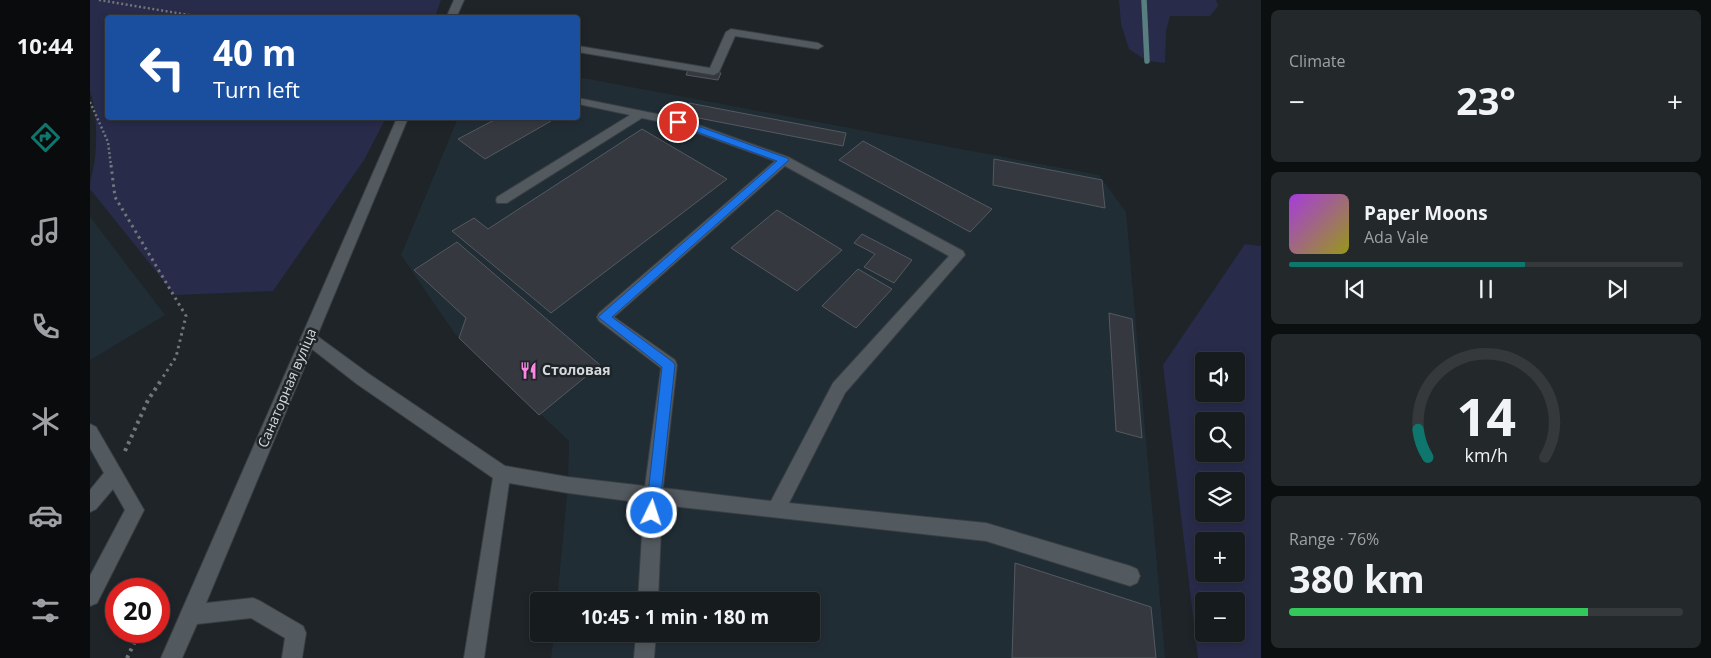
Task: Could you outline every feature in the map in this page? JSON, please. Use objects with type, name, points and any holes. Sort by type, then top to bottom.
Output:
[{"type":"street","points":[[452,15],[459,0]]},
{"type":"street","points":[[580,49],[714,72],[731,32],[818,46]]},
{"type":"street","points":[[580,100],[678,122],[784,160],[958,254],[839,388],[776,510]]},
{"type":"street","points":[[502,200],[640,114]]},
{"type":"street","name":"Санаторная вуліца","points":[[171,658],[192,615],[401,120]]},
{"type":"street","points":[[648,592],[653,495],[669,365],[604,317],[784,160]]},
{"type":"street","points":[[308,338],[363,379],[502,474],[776,510],[986,532],[1130,576]]},
{"type":"street","points":[[90,432],[135,510],[90,596]]},
{"type":"street","points":[[90,503],[115,474]]},
{"type":"street","points":[[474,658],[502,474]]},
{"type":"street","points":[[192,615],[253,608],[296,633],[292,658]]},
{"type":"street","points":[[644,658],[645,642]]},
{"type":"path","points":[[99,0],[189,15]]},
{"type":"path","points":[[90,102],[108,142],[115,197],[186,316],[176,357],[148,400],[115,474]]},
{"type":"path","points":[[127,658],[134,643]]},
{"type":"shaded area","points":[[90,0],[441,0],[436,15],[105,15],[105,120],[385,120],[364,160],[273,291],[175,295],[90,189],[95,158],[96,133],[94,107],[90,91]]},
{"type":"shaded area","points":[[1119,0],[1216,0],[1218,6],[1210,16],[1170,16],[1166,31],[1165,63],[1147,61],[1129,49],[1121,24]]},
{"type":"shaded area","points":[[580,77],[1099,175],[1126,212],[1165,658],[551,658],[553,642],[820,642],[820,592],[558,592],[568,485],[569,441],[455,334],[401,255],[457,120],[580,120]]},
{"type":"shaded area","points":[[90,217],[165,315],[90,360]]},
{"type":"shaded area","points":[[1245,244],[1261,246],[1261,658],[1198,658],[1196,642],[1245,642],[1245,592],[1195,592],[1195,633],[1163,365]]},
{"type":"building","points":[[689,68],[721,73],[718,80],[686,75]]},
{"type":"building","points":[[689,103],[846,133],[843,146],[683,115]]},
{"type":"building","points":[[494,120],[551,121],[485,159],[458,139]]},
{"type":"building","points":[[642,129],[727,179],[551,313],[452,231],[474,218],[488,229]]},
{"type":"building","points":[[863,141],[992,209],[970,232],[839,160]]},
{"type":"building","points":[[994,159],[1102,180],[1105,208],[993,185]]},
{"type":"building","points":[[777,210],[842,250],[797,291],[731,248]]},
{"type":"building","points":[[862,234],[912,260],[894,283],[864,267],[875,254],[854,243]]},
{"type":"building","points":[[457,242],[600,365],[539,415],[459,338],[466,318],[414,270]]},
{"type":"building","points":[[858,269],[892,289],[856,328],[822,306]]},
{"type":"building","points":[[1109,313],[1132,319],[1142,438],[1116,431]]},
{"type":"building","points":[[1015,563],[1151,607],[1156,658],[1012,658]]},
{"type":"waterway","points":[[1144,0],[1147,61]]},
{"type":"place","name":"Столовая","points":[[528,370]]},
{"type":"route","points":[[652,513],[669,365],[604,317],[784,160],[678,122]]}]
